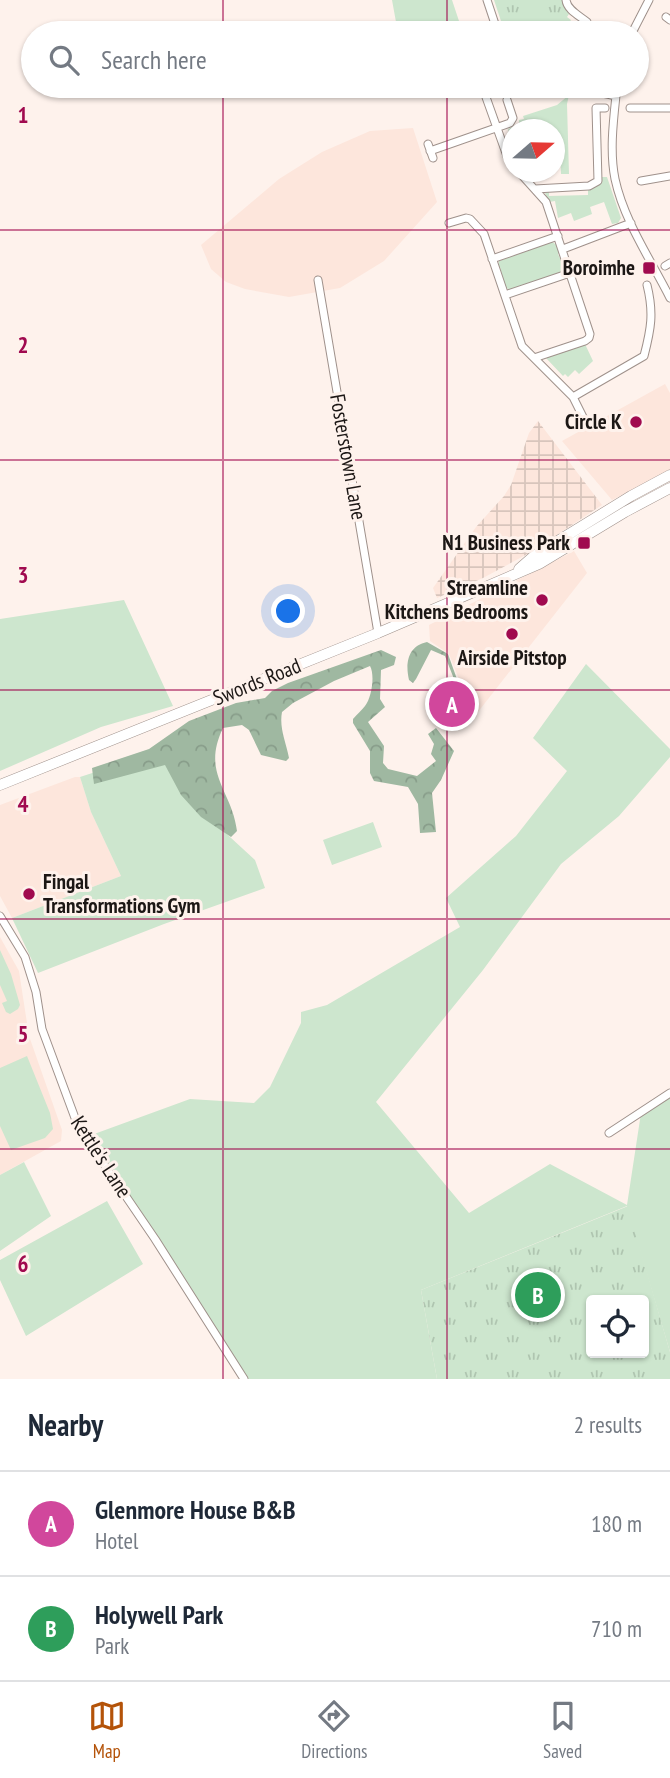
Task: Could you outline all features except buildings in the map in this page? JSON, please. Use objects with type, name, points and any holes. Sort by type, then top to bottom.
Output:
[{"type":"main road","name":"Swords Road","points":[[513,574],[535,555],[670,475]]},
{"type":"main road","name":"Swords Road","points":[[0,785],[378,633],[539,564],[670,488]]},
{"type":"street","points":[[487,0],[494,21]]},
{"type":"street","points":[[566,0],[566,5],[586,21]]},
{"type":"street","points":[[638,21],[649,0]]},
{"type":"street","points":[[486,98],[502,143]]},
{"type":"street","points":[[616,98],[614,167],[619,191],[631,223],[670,298]]},
{"type":"street","points":[[430,151],[512,121],[507,100]]},
{"type":"street","points":[[629,107],[670,108]]},
{"type":"street","points":[[535,189],[590,186],[598,181],[596,108],[605,108]]},
{"type":"street","points":[[641,181],[670,176]]},
{"type":"street","points":[[528,182],[546,202],[588,327],[589,338],[534,358]]},
{"type":"street","points":[[449,223],[462,218],[470,219],[484,234],[522,346],[573,397],[585,421]]},
{"type":"street","points":[[563,249],[631,223]]},
{"type":"street","points":[[492,259],[558,236]]},
{"type":"street","points":[[505,295],[570,273]]},
{"type":"street","name":"Fosterstown Lane","points":[[318,280],[378,633]]},
{"type":"street","points":[[573,397],[644,356],[652,324],[647,285]]},
{"type":"street","name":"Kettle's Lane","points":[[0,916],[25,957],[36,992],[44,1035],[78,1126],[155,1239],[244,1379]]},
{"type":"street","points":[[609,1133],[670,1093]]},
{"type":"shaded area","points":[[413,128],[437,202],[384,261],[340,288],[289,297],[245,289],[226,282],[211,269],[201,245],[279,179],[322,152],[370,131]]},
{"type":"shaded area","points":[[665,384],[670,393],[670,470],[612,500],[562,441]]},
{"type":"shaded area","points":[[538,421],[602,505],[531,552],[483,578],[437,598],[433,588],[476,527],[511,485],[529,433]]},
{"type":"shaded area","name":"N1 Business Park","points":[[574,551],[587,573],[474,717],[449,654],[430,641],[429,625]]},
{"type":"shaded area","points":[[80,777],[91,812],[121,876],[12,918],[0,896],[0,805]]},
{"type":"shaded area","points":[[0,937],[19,971],[29,1036],[62,1130],[61,1141],[0,1175]]},
{"type":"green space","points":[[392,0],[452,0],[459,21],[396,21]]},
{"type":"green space","points":[[494,0],[562,0],[569,14],[567,17],[571,20],[570,21],[501,21]]},
{"type":"green space","points":[[568,98],[569,174],[565,174],[565,119],[524,119],[523,116],[557,105]]},
{"type":"green space","points":[[602,177],[607,177],[621,218],[618,223],[612,224],[604,202],[590,207],[592,214],[574,221],[571,213],[558,218],[555,201],[549,202],[545,193],[549,192],[549,196],[588,195],[588,190],[599,185]]},
{"type":"green space","points":[[552,242],[557,245],[560,253],[558,254],[564,267],[562,272],[510,290],[505,287],[498,267],[499,261]]},
{"type":"green space","points":[[585,344],[593,361],[579,374],[575,370],[568,377],[565,374],[563,376],[546,358]]},
{"type":"green space","points":[[124,600],[173,706],[101,727],[0,771],[0,619]]},
{"type":"green space","points":[[427,642],[448,654],[458,682],[454,679],[445,656],[431,650],[416,679],[413,683],[409,680],[409,656],[416,647]]},
{"type":"green space","points":[[381,650],[396,657],[394,665],[381,670],[380,699],[385,707],[368,722],[384,746],[383,763],[388,769],[417,776],[436,761],[431,754],[434,744],[428,734],[436,728],[454,751],[432,793],[436,832],[420,833],[418,804],[408,787],[374,781],[370,773],[370,751],[353,719],[365,706],[371,692],[370,666],[334,681],[282,712],[282,729],[289,758],[286,761],[261,755],[249,730],[242,725],[223,728],[215,758],[216,770],[230,804],[237,831],[231,837],[201,817],[181,795],[165,765],[94,784],[92,768],[149,749],[189,721],[236,703],[265,698],[288,683]]},
{"type":"green space","points":[[586,664],[670,749],[670,757],[619,816],[561,864],[483,970],[376,1102],[469,1213],[550,1164],[627,1205],[641,1113],[670,1093],[670,1352],[627,1206],[421,1290],[437,1379],[248,1379],[86,1137],[190,1099],[254,1103],[270,1087],[301,1023],[301,1012],[327,1005],[460,927],[446,898],[516,836],[567,771],[533,738]]},
{"type":"green space","points":[[166,749],[205,814],[255,860],[265,888],[38,973],[12,918],[121,876],[91,812],[80,777]]},
{"type":"green space","points":[[373,822],[382,847],[332,865],[323,840]]},
{"type":"green space","points":[[0,950],[11,974],[20,1005],[10,1014],[2,1003],[7,1001],[0,985]]},
{"type":"green space","points":[[27,1056],[50,1113],[53,1129],[45,1138],[11,1150],[0,1126],[0,1068]]},
{"type":"green space","points":[[24,1162],[51,1216],[0,1251],[0,1175]]},
{"type":"green space","points":[[107,1201],[143,1264],[26,1336],[0,1280],[0,1260]]},
{"type":"green space","points":[[628,1206],[670,1352],[670,1379],[437,1379],[421,1290]]},
{"type":"place","name":"Boroimhe","points":[[649,268]]},
{"type":"place","name":"Circle K","points":[[636,422]]},
{"type":"place","name":"N1 Business Park","points":[[584,543]]},
{"type":"place","name":"Streamline Kitchens Bedrooms","points":[[542,600]]},
{"type":"place","name":"Airside Pitstop","points":[[512,634]]},
{"type":"place","name":"Glenmore House B&B","points":[[452,704]]},
{"type":"place","name":"Fingal Transformations Gym","points":[[29,894]]},
{"type":"place","name":"Holywell Park","points":[[538,1295]]}]
